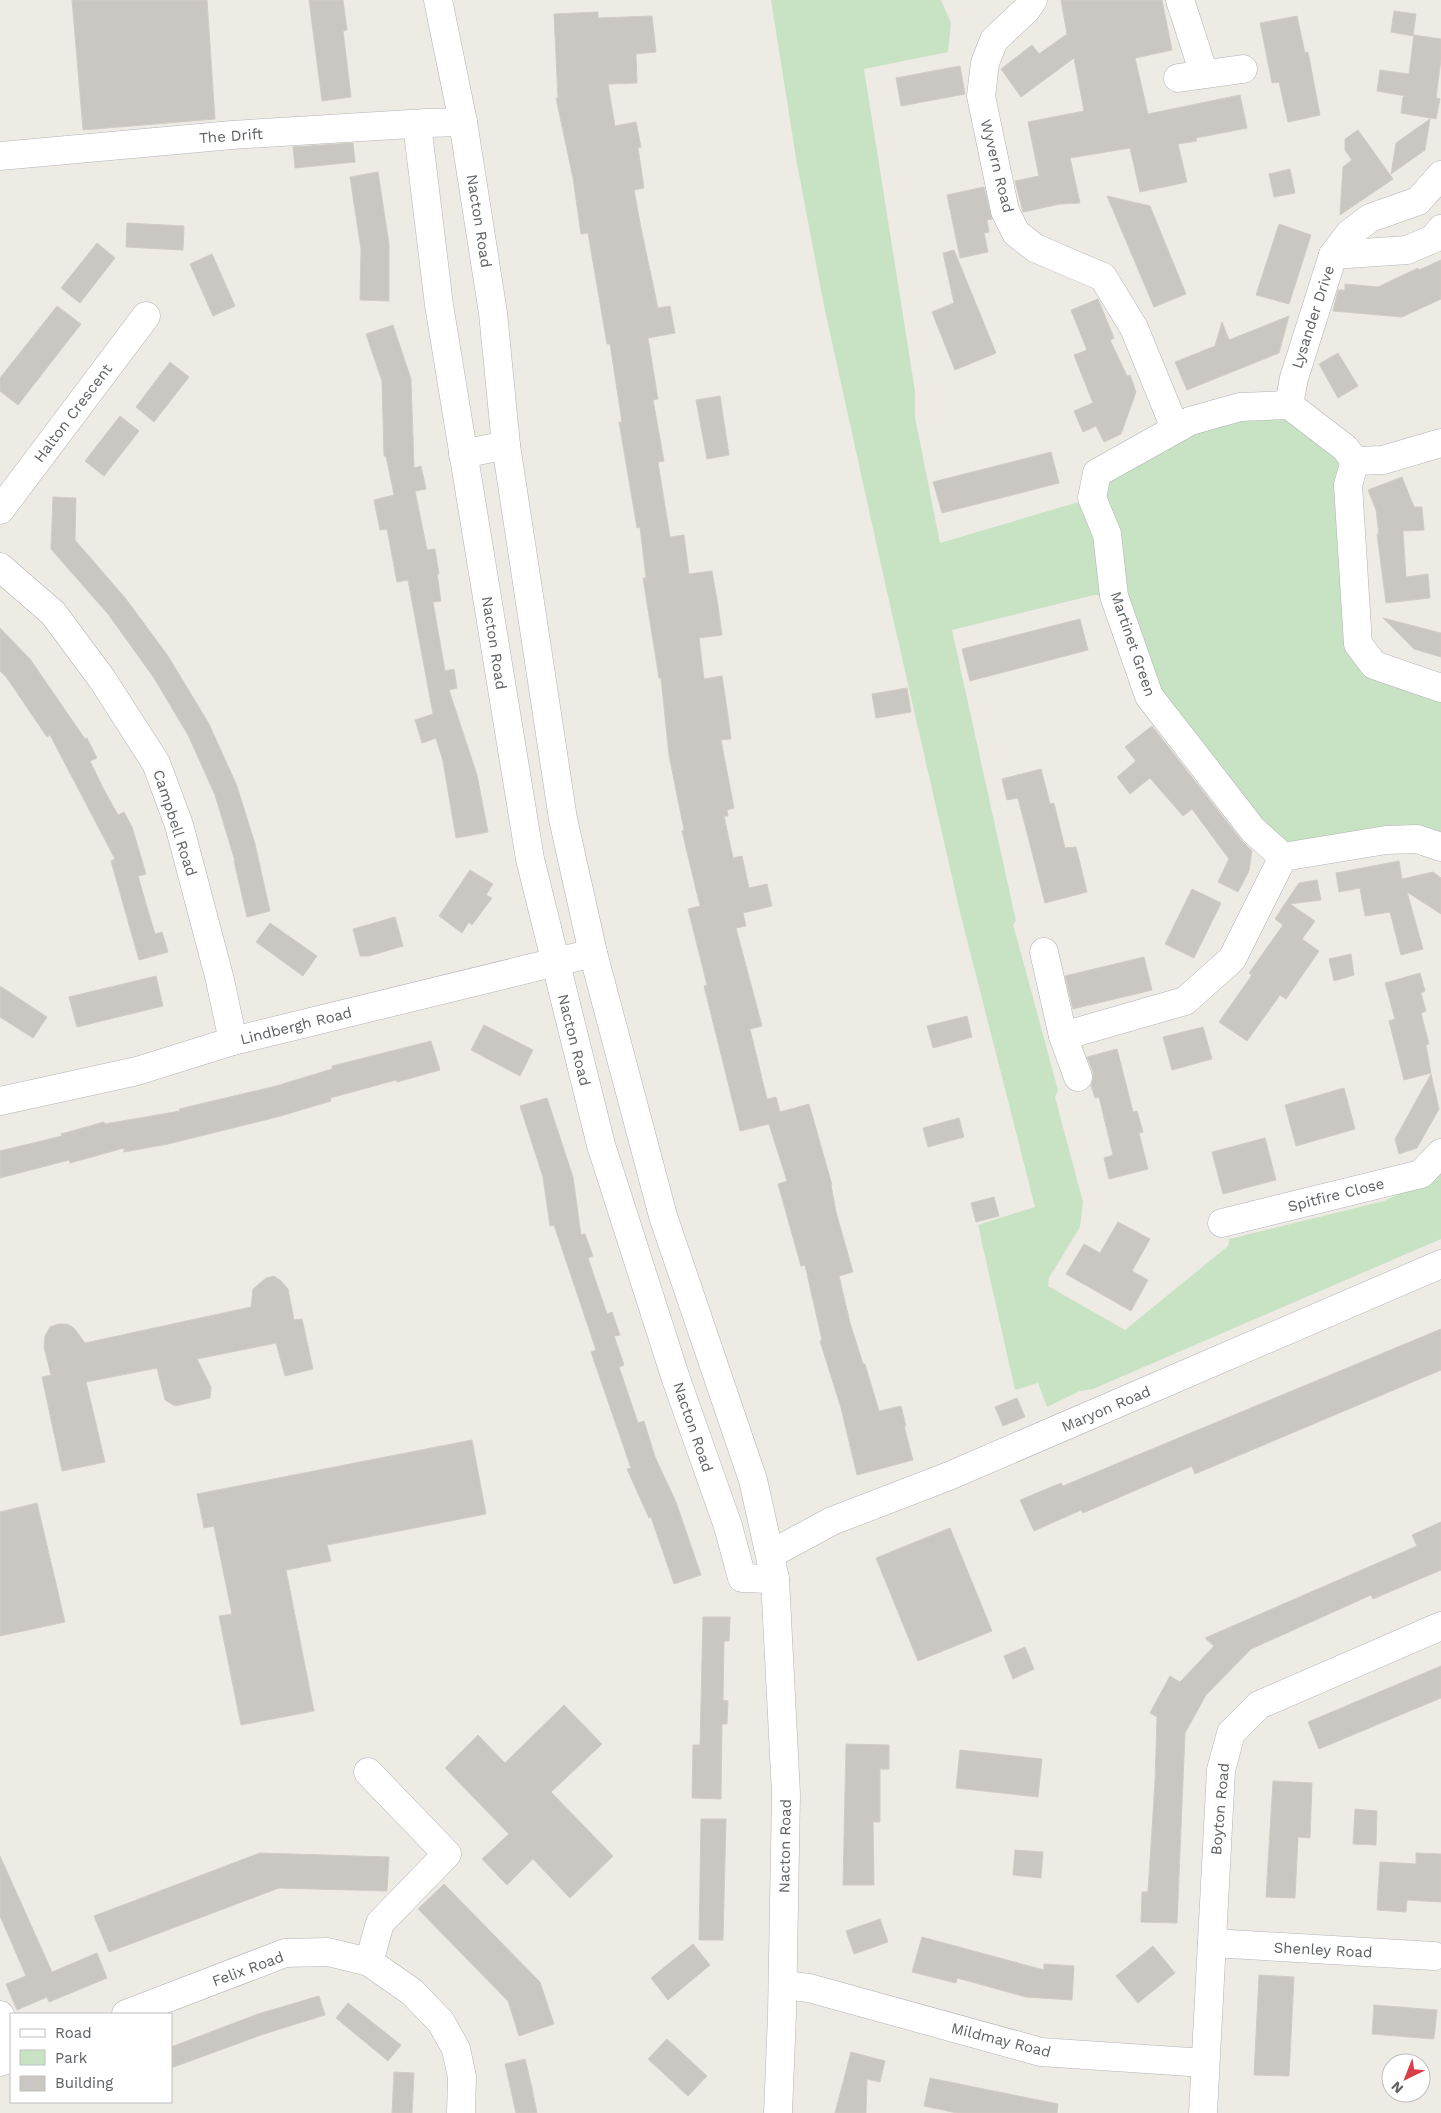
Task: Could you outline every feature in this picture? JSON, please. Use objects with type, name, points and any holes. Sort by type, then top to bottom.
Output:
[{"type":"street","name":"Nacton Road","points":[[438,0],[463,122],[493,313],[506,445],[563,819],[593,953],[663,1216],[753,1480],[773,1566],[786,1794],[783,1985],[778,2113]]},
{"type":"street","name":"Wyvern Road","points":[[1033,0],[1026,10],[994,40],[985,63],[981,96],[1005,210],[1016,233],[1035,248],[1103,277],[1134,328],[1175,428]]},
{"type":"street","points":[[1180,0],[1191,76],[1243,69]]},
{"type":"street","name":"The Drift","points":[[0,156],[232,135],[463,122]]},
{"type":"street","name":"Nacton Road","points":[[417,124],[439,305],[463,454],[530,859],[554,963],[601,1146],[676,1379],[728,1526],[742,1578],[773,1566]]},
{"type":"street","name":"Lysander Drive","points":[[1289,405],[1294,378],[1333,255],[1349,234],[1370,218],[1418,201],[1441,175]]},
{"type":"street","name":"Lysander Drive","points":[[1333,255],[1407,250],[1433,238],[1441,229]]},
{"type":"street","name":"Halton Crescent","points":[[0,510],[146,316]]},
{"type":"street","name":"Martinet Green","points":[[1284,857],[1253,830],[1149,696],[1114,596],[1106,534],[1092,498],[1097,473],[1175,428],[1190,421],[1240,407],[1289,405]]},
{"type":"street","points":[[1289,405],[1346,448],[1355,461]]},
{"type":"street","points":[[1355,461],[1383,460],[1441,443]]},
{"type":"street","points":[[463,454],[506,445]]},
{"type":"street","points":[[1355,461],[1348,485],[1358,644],[1374,665],[1441,688]]},
{"type":"street","name":"Campbell Road","points":[[0,567],[53,613],[102,679],[156,763],[179,825],[220,980],[232,1041]]},
{"type":"street","points":[[1063,1036],[1185,1001],[1232,959],[1284,857],[1386,840],[1417,839],[1441,847]]},
{"type":"street","points":[[1044,952],[1063,1036],[1078,1078]]},
{"type":"street","name":"Lindbergh Road","points":[[0,1101],[137,1071],[232,1041],[593,953]]},
{"type":"street","name":"Spitfire Close","points":[[1222,1223],[1421,1174],[1441,1153]]},
{"type":"street","name":"Maryon Road","points":[[773,1566],[832,1520],[949,1476],[1441,1264]]},
{"type":"street","name":"Boyton Road","points":[[1205,2063],[1221,1770],[1231,1733],[1259,1705],[1441,1626]]},
{"type":"street","points":[[368,1772],[447,1854],[380,1923],[370,1962]]},
{"type":"street","name":"Shenley Road","points":[[1212,1943],[1434,1956]]},
{"type":"street","name":"Felix Road","points":[[129,2013],[285,1954],[328,1952],[370,1962],[412,1992],[440,2022],[456,2049],[462,2077],[461,2113]]},
{"type":"street","name":"Mildmay Road","points":[[783,1985],[809,1988],[1041,2052],[1205,2063]]},
{"type":"street","points":[[0,2015],[10,2038]]},
{"type":"street","points":[[1203,2113],[1205,2063]]},
{"type":"green space","points":[[771,0],[941,0],[951,23],[948,52],[864,69],[915,391],[915,417],[940,543],[1092,498],[1144,446],[1289,405],[1345,448],[1358,644],[1441,688],[1441,847],[1283,857],[1149,696],[1114,596],[1094,595],[952,630],[1016,921],[1013,924],[1058,1090],[1055,1097],[1083,1202],[1080,1227],[1049,1278],[1048,1286],[1125,1330],[1228,1246],[1229,1239],[1384,1201],[1424,1183],[1441,1165],[1441,1239],[1093,1389],[1080,1391],[1047,1407],[1038,1383],[1015,1390],[978,1225],[1035,1207],[960,912],[824,306],[796,158]]},
{"type":"building","points":[[72,0],[207,0],[215,119],[83,130]]},
{"type":"building","points":[[309,0],[343,0],[347,30],[343,31],[351,97],[322,101]]},
{"type":"building","points":[[1061,0],[1162,0],[1172,50],[1135,58],[1148,114],[1240,95],[1247,128],[1196,138],[1197,141],[1178,144],[1187,182],[1140,192],[1130,148],[1070,158],[1080,203],[1060,204],[1023,212],[1015,181],[1039,176],[1028,122],[1084,111],[1074,58],[1021,97],[1001,69],[1032,45],[1039,54],[1067,34]]},
{"type":"building","points":[[1394,11],[1416,14],[1413,36],[1391,32]]},
{"type":"building","points":[[598,12],[598,18],[652,16],[656,52],[636,54],[637,83],[608,84],[615,126],[636,122],[641,147],[638,148],[644,188],[634,190],[641,228],[658,308],[670,306],[675,333],[648,338],[658,399],[653,400],[664,461],[658,462],[670,537],[684,535],[689,574],[712,571],[722,635],[699,638],[704,679],[722,676],[727,709],[731,739],[721,740],[734,808],[727,810],[728,816],[724,816],[733,858],[742,856],[749,888],[767,884],[772,906],[743,913],[746,926],[736,928],[762,1026],[750,1029],[767,1099],[776,1097],[780,1112],[809,1104],[832,1185],[836,1212],[853,1272],[839,1276],[850,1323],[879,1411],[901,1406],[913,1460],[857,1475],[841,1408],[820,1341],[822,1340],[805,1265],[801,1266],[778,1184],[787,1181],[769,1124],[740,1131],[704,986],[707,985],[688,909],[700,906],[682,831],[684,830],[669,755],[661,678],[659,678],[643,578],[646,578],[640,527],[637,528],[619,422],[622,422],[610,344],[607,344],[588,233],[581,234],[573,178],[556,98],[558,98],[554,14]]},
{"type":"building","points":[[1297,16],[1305,53],[1308,52],[1320,115],[1288,122],[1279,82],[1272,83],[1260,23]]},
{"type":"building","points":[[1414,35],[1441,39],[1441,59],[1436,98],[1440,99],[1436,119],[1401,113],[1403,97],[1406,96],[1377,91],[1380,70],[1409,74]]},
{"type":"building","points":[[960,66],[965,94],[901,106],[896,78]]},
{"type":"building","points":[[1430,119],[1425,150],[1391,174],[1396,143]]},
{"type":"building","points":[[1358,130],[1393,179],[1340,215],[1343,167],[1352,160],[1345,150],[1345,139]]},
{"type":"building","points":[[353,143],[355,162],[295,168],[293,147]]},
{"type":"building","points":[[1290,169],[1295,193],[1274,197],[1269,174]]},
{"type":"building","points":[[378,172],[389,244],[389,301],[360,300],[361,249],[350,177]]},
{"type":"building","points":[[984,187],[992,219],[987,220],[989,232],[984,233],[988,252],[960,258],[947,195]]},
{"type":"building","points":[[1107,196],[1150,206],[1186,294],[1154,307]]},
{"type":"building","points":[[127,223],[184,226],[183,250],[126,247]]},
{"type":"building","points":[[1279,224],[1311,235],[1289,304],[1256,295]]},
{"type":"building","points":[[97,243],[115,258],[80,303],[61,288]]},
{"type":"building","points":[[954,250],[996,353],[955,370],[932,312],[954,303],[943,253]]},
{"type":"building","points":[[212,254],[235,306],[213,316],[190,264]]},
{"type":"building","points":[[1441,260],[1441,299],[1402,317],[1333,311],[1338,290],[1345,290],[1345,284],[1378,287],[1418,268],[1419,270]]},
{"type":"building","points":[[1098,299],[1114,338],[1110,340],[1127,376],[1130,375],[1136,392],[1121,434],[1104,442],[1096,426],[1083,432],[1074,411],[1093,403],[1074,355],[1087,350],[1071,310]]},
{"type":"building","points":[[57,306],[81,324],[18,405],[0,391],[0,378]]},
{"type":"building","points":[[1289,316],[1279,353],[1187,390],[1175,362],[1215,346],[1222,322],[1229,340]]},
{"type":"building","points":[[393,325],[411,379],[414,468],[421,466],[426,489],[415,491],[427,550],[435,549],[441,601],[433,602],[445,671],[454,669],[457,688],[449,690],[477,775],[488,832],[456,838],[443,761],[436,738],[422,743],[415,720],[433,714],[408,580],[397,582],[387,529],[380,530],[374,500],[394,495],[386,456],[384,456],[382,381],[366,334]]},
{"type":"building","points":[[1338,353],[1358,386],[1338,398],[1319,364]]},
{"type":"building","points":[[170,362],[189,377],[154,422],[136,407]]},
{"type":"building","points":[[720,396],[729,455],[707,459],[696,400]]},
{"type":"building","points":[[120,416],[139,431],[104,476],[85,461]]},
{"type":"building","points":[[1051,452],[1059,483],[942,513],[933,482]]},
{"type":"building","points":[[1402,477],[1414,507],[1422,507],[1424,530],[1403,531],[1406,577],[1428,574],[1430,598],[1386,603],[1377,534],[1379,534],[1376,510],[1368,490]]},
{"type":"building","points":[[53,497],[76,498],[75,540],[126,599],[168,656],[209,724],[237,786],[255,844],[270,911],[247,917],[235,861],[215,795],[188,735],[154,678],[108,614],[51,549]]},
{"type":"building","points":[[1383,618],[1441,633],[1441,657],[1414,649]]},
{"type":"building","points":[[1080,619],[1088,650],[970,681],[962,649]]},
{"type":"building","points":[[0,628],[30,659],[85,739],[87,738],[97,758],[90,761],[103,788],[118,815],[124,812],[132,827],[146,874],[138,876],[146,904],[155,934],[162,932],[168,952],[139,960],[111,861],[115,859],[50,735],[47,737],[7,678],[0,671]]},
{"type":"building","points":[[907,688],[911,712],[876,718],[872,694]]},
{"type":"building","points":[[1152,726],[1241,840],[1252,851],[1249,871],[1238,892],[1218,882],[1229,859],[1192,809],[1183,816],[1150,778],[1130,794],[1117,777],[1136,761],[1125,747]]},
{"type":"building","points":[[1041,769],[1050,804],[1054,803],[1065,848],[1076,847],[1087,892],[1045,903],[1018,798],[1007,800],[1002,779]]},
{"type":"building","points":[[1399,861],[1402,879],[1433,872],[1441,878],[1441,914],[1407,892],[1423,949],[1401,955],[1390,912],[1365,916],[1360,888],[1339,892],[1336,873]]},
{"type":"building","points":[[470,870],[493,884],[486,895],[492,898],[472,925],[469,922],[462,933],[439,916]]},
{"type":"building","points":[[1317,880],[1321,900],[1290,904],[1315,921],[1302,939],[1319,951],[1286,999],[1280,995],[1247,1041],[1219,1022],[1252,975],[1249,973],[1283,925],[1275,919],[1299,883]]},
{"type":"building","points":[[1192,889],[1221,903],[1194,958],[1165,944]]},
{"type":"building","points":[[395,917],[403,946],[369,956],[360,956],[353,929]]},
{"type":"building","points":[[270,923],[317,956],[303,976],[256,942]]},
{"type":"building","points":[[1351,954],[1354,975],[1334,981],[1329,959]]},
{"type":"building","points":[[1144,957],[1152,990],[1073,1009],[1065,976]]},
{"type":"building","points":[[1420,973],[1425,991],[1421,993],[1426,1011],[1421,1013],[1429,1044],[1426,1045],[1431,1073],[1404,1080],[1389,1021],[1395,1019],[1385,983]]},
{"type":"building","points":[[156,976],[163,1006],[77,1027],[69,997]]},
{"type":"building","points":[[0,986],[47,1017],[33,1038],[0,1017]]},
{"type":"building","points":[[967,1016],[972,1037],[933,1048],[927,1026]]},
{"type":"building","points":[[484,1025],[533,1050],[520,1076],[471,1050]]},
{"type":"building","points":[[1203,1027],[1212,1059],[1172,1070],[1163,1037]]},
{"type":"building","points":[[431,1041],[440,1070],[330,1098],[331,1101],[277,1117],[168,1144],[124,1152],[124,1148],[70,1163],[69,1160],[0,1178],[0,1151],[62,1136],[61,1134],[104,1122],[105,1124],[180,1111],[179,1109],[276,1086],[332,1069],[332,1066]]},
{"type":"building","points":[[1117,1049],[1133,1112],[1137,1111],[1143,1132],[1139,1133],[1148,1169],[1109,1179],[1104,1158],[1113,1155],[1099,1097],[1095,1098],[1091,1085],[1093,1072],[1087,1057]]},
{"type":"building","points":[[1431,1074],[1439,1109],[1417,1148],[1399,1154],[1395,1139]]},
{"type":"building","points":[[1344,1088],[1355,1129],[1296,1146],[1285,1105]]},
{"type":"building","points":[[547,1098],[573,1177],[581,1235],[585,1234],[593,1256],[588,1258],[607,1314],[612,1312],[620,1335],[614,1336],[624,1365],[619,1367],[638,1423],[644,1421],[655,1457],[676,1502],[701,1575],[674,1584],[651,1517],[649,1518],[627,1469],[631,1468],[591,1352],[596,1350],[554,1225],[550,1226],[543,1177],[520,1106]]},
{"type":"building","points":[[959,1118],[964,1137],[928,1147],[923,1128]]},
{"type":"building","points":[[1265,1138],[1276,1180],[1223,1194],[1212,1152]]},
{"type":"building","points":[[994,1197],[999,1216],[976,1222],[971,1203]]},
{"type":"building","points":[[1118,1222],[1150,1239],[1132,1271],[1148,1280],[1131,1311],[1066,1274],[1084,1244],[1100,1253]]},
{"type":"building","points":[[274,1276],[288,1289],[294,1320],[302,1319],[313,1369],[285,1376],[276,1343],[197,1359],[211,1387],[210,1398],[175,1406],[165,1400],[157,1368],[86,1382],[105,1462],[62,1471],[42,1377],[51,1375],[44,1347],[45,1336],[50,1327],[58,1324],[67,1324],[74,1328],[85,1343],[251,1307],[253,1289],[266,1278]]},
{"type":"building","points":[[1441,1329],[1441,1370],[1195,1474],[1192,1466],[1083,1513],[1081,1510],[1034,1531],[1020,1500],[1061,1483],[1063,1486]]},
{"type":"building","points":[[1017,1398],[1025,1417],[1003,1426],[995,1407]]},
{"type":"building","points":[[472,1440],[486,1514],[327,1545],[331,1561],[286,1570],[314,1711],[241,1725],[219,1616],[232,1614],[214,1526],[204,1528],[197,1494]]},
{"type":"building","points":[[37,1503],[65,1622],[0,1636],[0,1512]]},
{"type":"building","points":[[1441,1522],[1441,1570],[1373,1599],[1371,1595],[1251,1649],[1206,1695],[1185,1733],[1177,1923],[1141,1922],[1142,1892],[1148,1892],[1155,1782],[1157,1717],[1150,1713],[1170,1676],[1180,1682],[1214,1646],[1205,1638],[1417,1546],[1412,1535]]},
{"type":"building","points":[[950,1528],[992,1631],[918,1661],[876,1558]]},
{"type":"building","points":[[703,1617],[730,1617],[729,1641],[724,1641],[723,1700],[728,1701],[727,1724],[722,1724],[721,1799],[692,1798],[693,1745],[700,1745]]},
{"type":"building","points":[[1025,1647],[1034,1669],[1013,1679],[1004,1656]]},
{"type":"building","points":[[1441,1666],[1441,1698],[1319,1749],[1308,1722]]},
{"type":"building","points":[[564,1705],[602,1744],[551,1792],[613,1856],[570,1898],[533,1859],[507,1885],[482,1859],[509,1834],[445,1768],[478,1735],[505,1763]]},
{"type":"building","points":[[846,1744],[889,1745],[889,1769],[880,1769],[880,1822],[873,1822],[874,1885],[843,1885]]},
{"type":"building","points":[[960,1750],[1042,1759],[1038,1797],[956,1788]]},
{"type":"building","points":[[1273,1781],[1312,1783],[1310,1838],[1298,1837],[1295,1898],[1266,1897]]},
{"type":"building","points":[[1355,1809],[1377,1811],[1376,1845],[1353,1844]]},
{"type":"building","points":[[701,1819],[726,1819],[723,1940],[699,1940]]},
{"type":"building","points":[[1015,1850],[1043,1852],[1041,1878],[1013,1875]]},
{"type":"building","points":[[260,1853],[389,1857],[387,1891],[279,1888],[109,1952],[94,1916]]},
{"type":"building","points":[[1416,1853],[1441,1854],[1441,1902],[1407,1900],[1406,1912],[1377,1910],[1380,1862],[1416,1864]]},
{"type":"building","points":[[0,1856],[52,1972],[97,1953],[107,1978],[49,2002],[47,1997],[17,2010],[6,1984],[26,1976],[0,1916]]},
{"type":"building","points":[[444,1884],[540,1982],[554,2024],[519,2036],[508,2001],[418,1909]]},
{"type":"building","points":[[880,1919],[888,1942],[854,1954],[846,1931]]},
{"type":"building","points":[[922,1937],[1044,1970],[1044,1964],[1074,1966],[1072,2000],[1026,1997],[957,1978],[956,1983],[912,1972]]},
{"type":"building","points":[[693,1944],[710,1965],[668,2000],[651,1978]]},
{"type":"building","points":[[1153,1946],[1175,1973],[1138,2003],[1116,1976]]},
{"type":"building","points":[[1259,1975],[1294,1977],[1289,2076],[1254,2075]]},
{"type":"building","points":[[319,1996],[325,2015],[264,2034],[172,2068],[172,2047],[258,2014]]},
{"type":"building","points":[[348,2003],[401,2045],[388,2061],[336,2018]]},
{"type":"building","points":[[1374,2005],[1437,2010],[1434,2039],[1372,2034]]},
{"type":"building","points":[[667,2039],[707,2076],[688,2096],[648,2059]]},
{"type":"building","points":[[851,2052],[885,2061],[880,2082],[867,2079],[866,2113],[835,2113]]},
{"type":"building","points":[[525,2059],[537,2113],[516,2113],[505,2064]]},
{"type":"building","points":[[394,2072],[414,2073],[412,2113],[392,2113]]},
{"type":"building","points":[[930,2078],[1058,2104],[1057,2113],[957,2113],[924,2106]]}]
